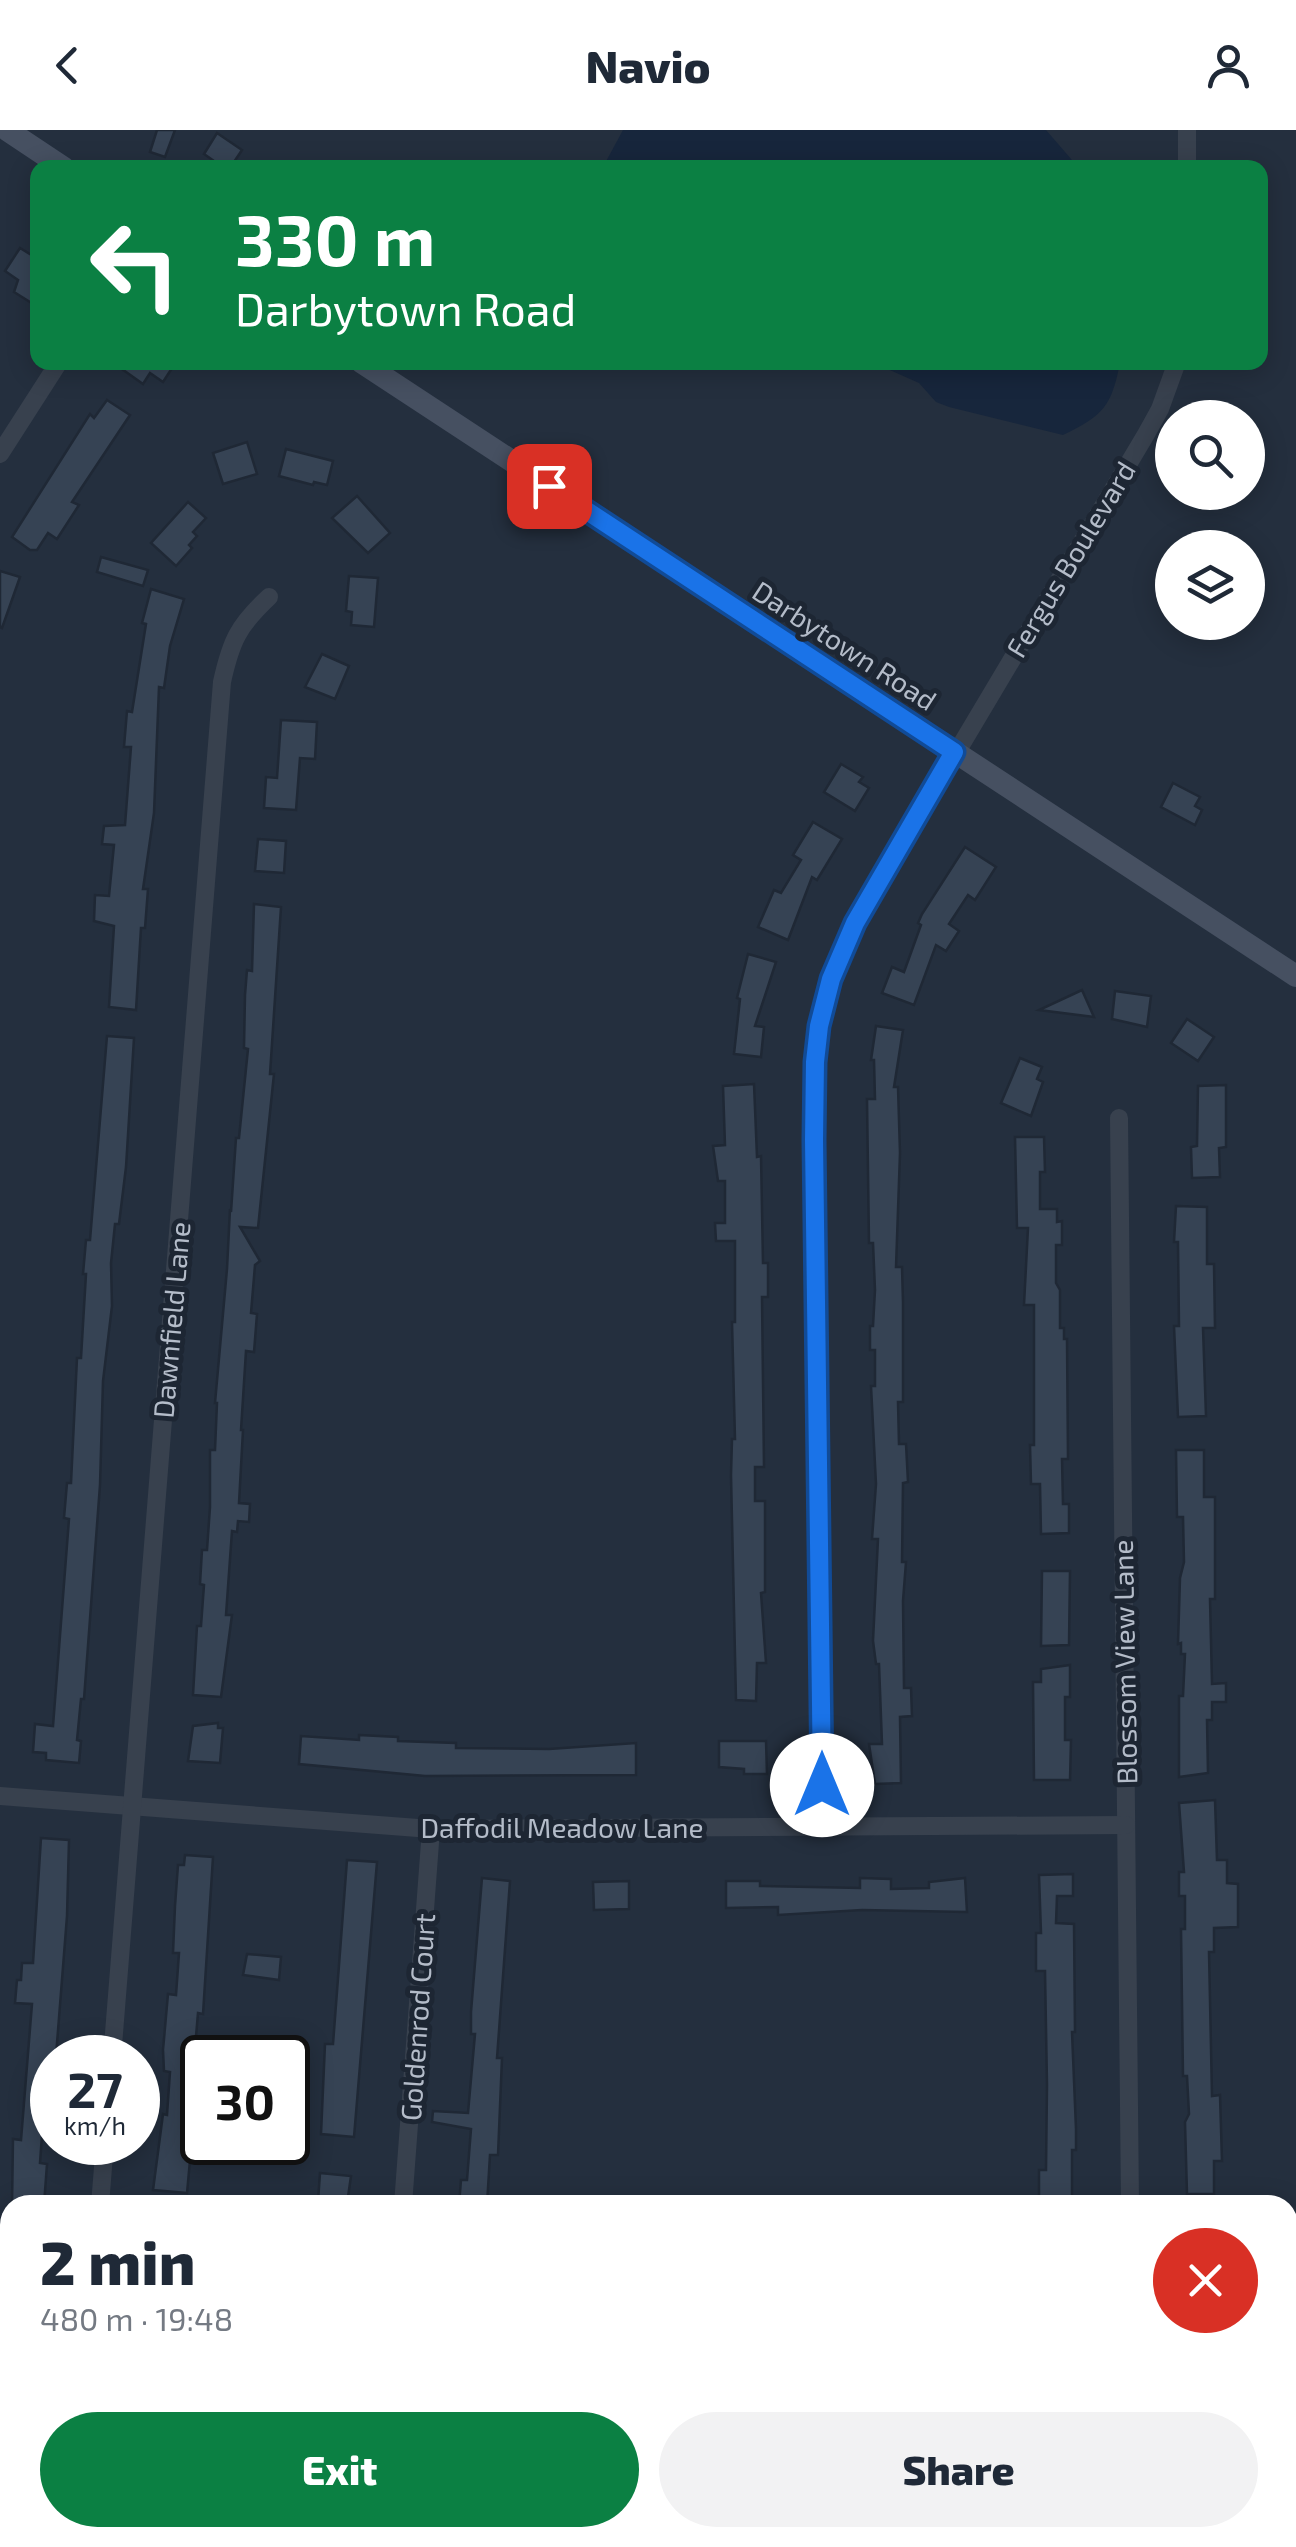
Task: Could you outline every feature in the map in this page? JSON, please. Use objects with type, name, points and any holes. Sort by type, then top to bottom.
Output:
[{"type":"main road","points":[[7,130],[52,160]]},
{"type":"main road","name":"Darbytown Road","points":[[372,370],[1296,976]]},
{"type":"street","points":[[1187,130],[1188,160]]},
{"type":"street","points":[[0,454],[54,370]]},
{"type":"street","name":"Fergus Boulevard","points":[[821,1826],[814,1140],[819,1026],[831,979],[855,923],[1145,436],[1174,370]]},
{"type":"street","name":"Dawnfield Lane","points":[[114,2035],[222,682],[242,621],[269,597]]},
{"type":"street","name":"Blossom View Lane","points":[[1119,1118],[1130,2195]]},
{"type":"street","name":"Daffodil Meadow Lane","points":[[0,1796],[431,1829],[1126,1824]]},
{"type":"street","name":"Goldenrod Court","points":[[404,2195],[431,1829]]},
{"type":"street","points":[[101,2195],[103,2165]]},
{"type":"water","points":[[623,130],[1046,130],[1072,160],[607,160]]},
{"type":"water","points":[[890,370],[1118,370],[1104,408],[1063,435],[949,407],[936,402],[919,383]]},
{"type":"building","points":[[157,130],[175,130],[165,157],[150,152]]},
{"type":"building","points":[[217,133],[242,150],[235,160],[213,160],[204,154]]},
{"type":"building","points":[[20,248],[30,254],[30,302],[14,292],[18,280],[5,271]]},
{"type":"building","points":[[123,370],[171,370],[163,382],[150,373],[143,384]]},
{"type":"building","points":[[107,400],[130,415],[72,502],[79,505],[57,539],[48,533],[37,550],[30,550],[12,537],[90,414],[94,418]]},
{"type":"building","points":[[247,442],[257,474],[223,484],[213,453]]},
{"type":"building","points":[[286,449],[333,461],[327,485],[279,476]]},
{"type":"building","points":[[357,496],[390,533],[368,553],[332,518]]},
{"type":"building","points":[[188,502],[206,518],[193,532],[197,536],[189,545],[192,548],[176,566],[151,543]]},
{"type":"building","points":[[101,557],[148,570],[143,586],[97,572]]},
{"type":"building","points":[[0,571],[20,577],[2,628],[0,627]]},
{"type":"building","points":[[349,576],[378,578],[374,627],[351,625],[352,612],[346,611]]},
{"type":"building","points":[[151,589],[184,599],[170,646],[164,688],[159,687],[154,813],[143,889],[148,889],[145,928],[141,928],[136,1010],[109,1007],[114,926],[94,921],[95,895],[109,896],[114,845],[102,844],[104,826],[125,825],[131,747],[124,747],[127,711],[132,712],[146,624],[142,623]]},
{"type":"building","points":[[322,654],[349,666],[335,699],[305,687]]},
{"type":"building","points":[[281,720],[317,722],[315,759],[300,758],[296,810],[264,808],[266,777],[277,778]]},
{"type":"building","points":[[841,764],[863,777],[859,782],[869,788],[855,811],[824,792]]},
{"type":"building","points":[[1173,783],[1200,797],[1195,806],[1202,810],[1195,825],[1161,807]]},
{"type":"building","points":[[813,822],[842,839],[817,880],[812,877],[788,940],[758,927],[774,890],[781,893],[801,860],[793,855]]},
{"type":"building","points":[[258,839],[286,841],[284,873],[255,871]]},
{"type":"building","points":[[965,847],[996,867],[975,900],[968,895],[949,924],[959,931],[946,951],[936,945],[914,1005],[882,993],[892,967],[904,972],[922,914]]},
{"type":"building","points":[[254,904],[281,907],[270,1074],[274,1074],[258,1228],[240,1227],[260,1261],[255,1265],[251,1313],[257,1314],[254,1352],[246,1351],[241,1430],[239,1503],[250,1504],[249,1522],[238,1521],[237,1532],[232,1531],[226,1615],[232,1615],[221,1697],[193,1695],[204,1585],[200,1584],[202,1550],[207,1550],[210,1507],[210,1450],[215,1450],[215,1403],[236,1138],[248,1049],[244,1048],[245,995],[247,970],[252,971]]},
{"type":"building","points":[[748,954],[776,962],[755,1026],[764,1027],[761,1057],[734,1054],[740,999],[737,998]]},
{"type":"building","points":[[1082,990],[1094,1017],[1039,1010]]},
{"type":"building","points":[[1115,991],[1151,996],[1147,1027],[1112,1019]]},
{"type":"building","points":[[1187,1019],[1214,1037],[1198,1061],[1171,1043]]},
{"type":"building","points":[[876,1026],[903,1030],[894,1087],[898,1087],[900,1153],[896,1267],[902,1267],[903,1302],[899,1444],[906,1444],[908,1482],[903,1483],[904,1688],[911,1688],[912,1716],[900,1717],[901,1783],[875,1784],[869,1744],[882,1744],[879,1664],[873,1641],[878,1539],[872,1539],[876,1484],[871,1386],[875,1386],[875,1350],[870,1350],[870,1326],[875,1290],[873,1243],[869,1243],[867,1099],[875,1099],[871,1060]]},
{"type":"building","points":[[107,1036],[134,1038],[126,1167],[111,1263],[112,1306],[103,1381],[100,1485],[84,1699],[77,1740],[81,1741],[79,1763],[46,1760],[46,1753],[33,1752],[35,1724],[53,1726],[69,1519],[64,1518],[67,1483],[71,1483],[77,1358],[81,1358],[83,1274],[86,1240],[90,1240]]},
{"type":"building","points":[[1020,1058],[1042,1067],[1037,1079],[1043,1082],[1031,1116],[1001,1103]]},
{"type":"building","points":[[754,1084],[757,1157],[761,1156],[763,1263],[768,1263],[768,1297],[762,1297],[764,1467],[755,1467],[755,1501],[765,1501],[765,1592],[761,1593],[766,1663],[757,1663],[756,1701],[736,1700],[731,1475],[735,1439],[735,1241],[716,1241],[715,1223],[725,1223],[725,1181],[718,1181],[713,1146],[725,1145],[723,1086]]},
{"type":"building","points":[[1226,1085],[1226,1147],[1219,1148],[1220,1177],[1192,1178],[1191,1147],[1197,1146],[1198,1086]]},
{"type":"building","points":[[1015,1137],[1044,1137],[1040,1209],[1057,1209],[1057,1222],[1062,1221],[1062,1245],[1056,1245],[1056,1283],[1060,1290],[1060,1328],[1064,1328],[1067,1339],[1068,1459],[1062,1459],[1063,1504],[1069,1504],[1069,1533],[1041,1534],[1040,1484],[1031,1484],[1034,1305],[1024,1305],[1028,1228],[1017,1228]]},
{"type":"building","points":[[1176,1206],[1207,1207],[1207,1264],[1214,1264],[1215,1328],[1203,1328],[1206,1416],[1178,1417],[1174,1326],[1179,1326]]},
{"type":"building","points":[[1176,1450],[1204,1450],[1204,1497],[1215,1497],[1215,1599],[1210,1599],[1212,1684],[1226,1683],[1226,1702],[1212,1702],[1212,1720],[1207,1720],[1208,1773],[1179,1777],[1179,1696],[1183,1696],[1185,1654],[1181,1654],[1181,1643],[1178,1644],[1184,1562],[1183,1517],[1177,1517]]},
{"type":"building","points":[[1042,1571],[1070,1571],[1069,1645],[1041,1646]]},
{"type":"building","points":[[1070,1665],[1065,1740],[1071,1740],[1070,1780],[1034,1780],[1033,1682],[1041,1682],[1041,1669]]},
{"type":"building","points":[[218,1723],[218,1728],[223,1728],[220,1763],[188,1761],[193,1726]]},
{"type":"building","points":[[359,1735],[456,1743],[456,1748],[549,1749],[636,1743],[636,1775],[425,1776],[299,1764],[301,1736],[359,1740]]},
{"type":"building","points":[[719,1741],[766,1741],[767,1774],[744,1774],[744,1769],[719,1767]]},
{"type":"building","points":[[1215,1800],[1217,1860],[1227,1860],[1227,1883],[1238,1884],[1238,1927],[1214,1928],[1214,1952],[1209,1952],[1212,2096],[1220,2095],[1222,2161],[1214,2161],[1214,2194],[1187,2194],[1185,2122],[1189,2114],[1187,2076],[1183,2076],[1181,1929],[1185,1929],[1185,1896],[1179,1896],[1179,1872],[1184,1872],[1179,1803]]},
{"type":"building","points":[[41,1838],[69,1840],[58,2035],[30,2035],[30,2165],[47,2165],[45,2195],[12,2195],[13,2139],[21,2140],[32,2004],[15,2003],[22,1963],[33,1963]]},
{"type":"building","points":[[185,1855],[213,1857],[203,2014],[198,2013],[196,2035],[180,2035],[180,2165],[190,2165],[187,2193],[153,2190],[156,2165],[160,2165],[163,2114],[167,2115],[170,2072],[164,2071],[163,2050],[168,1994],[176,1995],[179,1953],[173,1953],[175,1906],[178,1865],[184,1865]]},
{"type":"building","points":[[347,1860],[377,1862],[354,2137],[321,2134],[325,2044],[333,2044]]},
{"type":"building","points":[[1073,1874],[1073,1896],[1057,1896],[1056,1923],[1074,1924],[1076,2150],[1072,2150],[1072,2195],[1039,2195],[1039,2170],[1046,2170],[1047,2085],[1045,1971],[1036,1971],[1036,1933],[1041,1933],[1039,1875]]},
{"type":"building","points":[[482,1878],[510,1881],[497,2058],[502,2058],[498,2155],[490,2155],[488,2195],[460,2195],[461,2180],[467,2180],[471,2129],[432,2122],[433,2111],[468,2113],[475,2034],[471,2034]]},
{"type":"building","points":[[860,1878],[891,1879],[891,1889],[929,1888],[929,1882],[965,1878],[967,1912],[862,1910],[778,1915],[778,1907],[726,1908],[726,1881],[760,1881],[760,1886],[860,1888]]},
{"type":"building","points":[[629,1881],[629,1909],[594,1910],[593,1882]]},
{"type":"building","points":[[247,1954],[281,1957],[279,1980],[243,1975]]},
{"type":"building","points":[[320,2173],[351,2176],[348,2195],[318,2195]]},
{"type":"route","points":[[549,486],[954,752],[842,948],[819,1026],[814,1140],[822,1785]]}]
